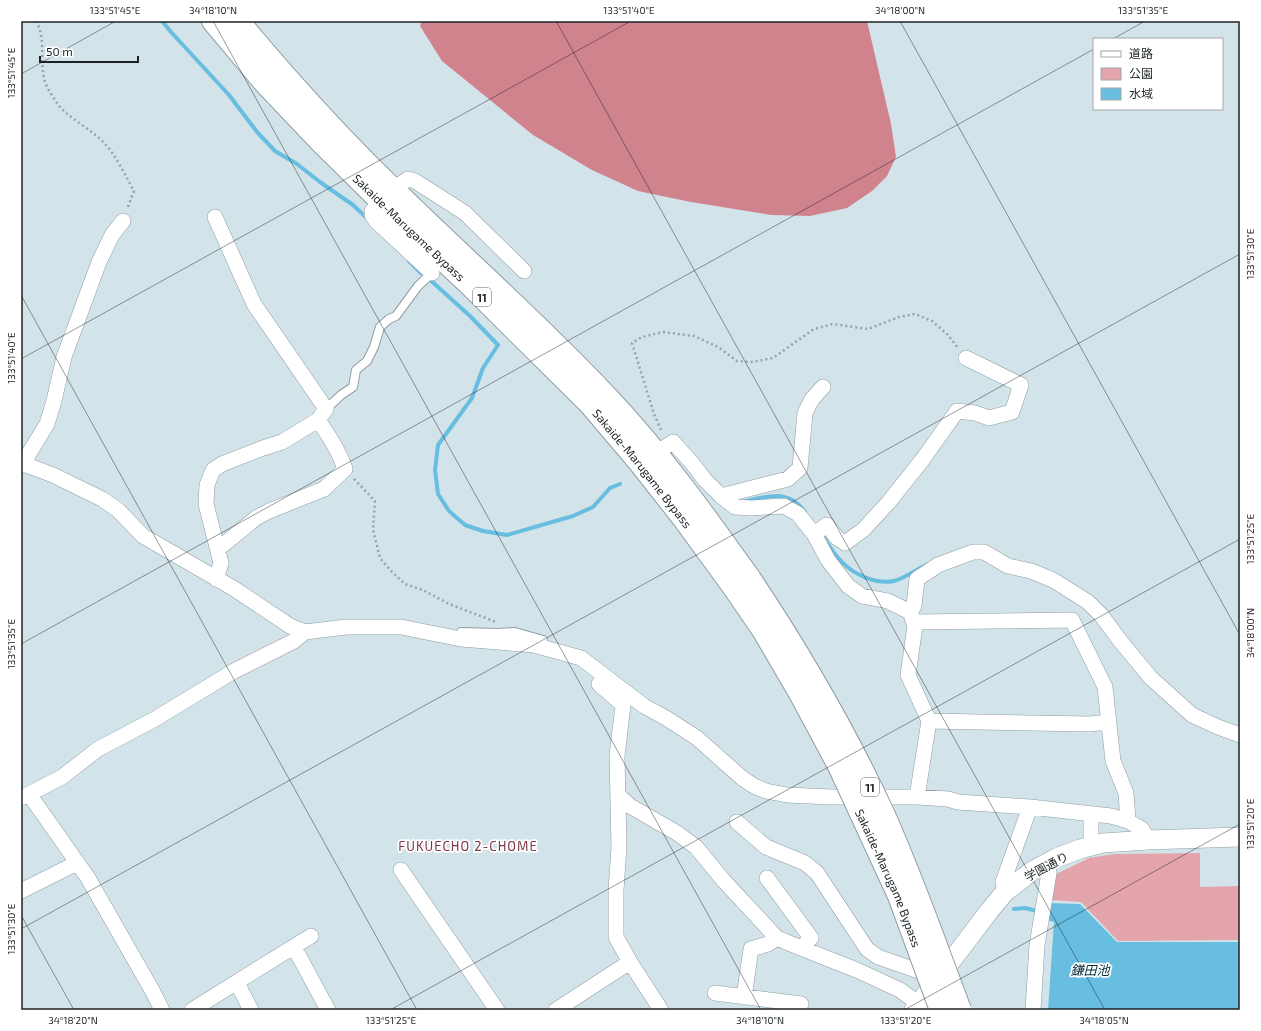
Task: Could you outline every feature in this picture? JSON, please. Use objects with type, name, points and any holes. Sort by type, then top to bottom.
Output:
[{"type":"highway","name":"Sakaide-Marugame Bypass","points":[[213,21],[265,83],[321,142],[387,195],[556,345],[608,398],[663,449],[700,509],[743,584],[763,630],[798,688],[839,766],[899,896],[941,1010]]},
{"type":"highway","name":"Sakaide-Marugame Bypass","points":[[238,21],[387,195],[468,283],[590,404],[640,463],[684,519],[779,622],[818,687],[882,813],[916,891],[960,1010]]},
{"type":"street","points":[[429,277],[372,215],[372,211],[387,195],[408,179],[415,181],[465,214],[524,271]]},
{"type":"street","points":[[215,218],[254,304],[322,415],[328,434],[341,457],[345,469],[324,489],[269,511],[256,518],[218,549]]},
{"type":"street","points":[[123,221],[112,235],[99,262],[64,356],[54,401],[47,424],[23,464],[53,475],[102,499],[118,510],[143,536],[216,578],[290,626],[305,632],[346,627],[401,627],[461,639],[534,645],[578,657],[644,706],[697,738],[742,778],[754,786],[766,791],[787,795],[832,797],[917,797],[948,799],[958,802],[1030,807],[1111,816],[1128,821],[1142,829],[1148,840]]},
{"type":"street","points":[[818,532],[827,525],[837,538],[845,543],[863,530],[888,503],[958,411],[975,413],[989,418],[1012,412],[1021,385],[966,358]]},
{"type":"street","points":[[721,496],[788,479],[800,468],[805,413],[812,400],[823,387]]},
{"type":"street","points":[[216,578],[221,563],[206,504],[207,485],[213,470],[263,448],[282,442],[322,415]]},
{"type":"street","points":[[663,449],[673,442],[705,480],[735,507],[751,508],[784,506],[798,514],[818,532],[828,560],[848,586],[862,596],[888,601],[912,617],[1072,620],[1105,687],[1113,762],[1126,793],[1128,821]]},
{"type":"street","points":[[917,797],[929,721],[908,675],[915,626],[912,617],[917,579],[938,565],[973,552],[984,552],[1008,566],[1031,571],[1053,580],[1088,602],[1151,678],[1192,715],[1240,735]]},
{"type":"street","points":[[162,1010],[88,878],[25,796],[62,777],[98,749],[155,719],[234,671],[294,641],[305,632]]},
{"type":"street","points":[[578,657],[582,669],[624,704],[617,756],[619,847],[616,890],[616,937],[630,962],[661,1010]]},
{"type":"street","points":[[929,721],[1089,724],[1109,722]]},
{"type":"street","points":[[618,795],[630,806],[677,833],[696,847],[724,881],[777,938],[860,971],[900,990],[917,1007]]},
{"type":"street","points":[[1005,892],[1003,882],[1030,807]]},
{"type":"street","points":[[1091,814],[1091,845]]},
{"type":"street","points":[[737,822],[766,847],[805,863],[817,873],[867,949],[878,957],[938,978]]},
{"type":"street","name":"学園通り","points":[[917,1007],[1005,892],[1032,871],[1047,863],[1091,845],[1109,842],[1240,837]]},
{"type":"street","points":[[21,891],[77,863]]},
{"type":"street","points":[[1033,1010],[1037,944],[1049,873],[1047,863]]},
{"type":"street","points":[[401,870],[497,1010]]},
{"type":"street","points":[[767,878],[811,938],[800,948]]},
{"type":"street","points":[[192,1010],[311,936]]},
{"type":"street","points":[[744,997],[751,949],[768,944],[777,938]]},
{"type":"street","points":[[294,947],[328,1010]]},
{"type":"street","points":[[556,1010],[630,962]]},
{"type":"street","points":[[237,983],[251,1010]]},
{"type":"street","points":[[715,993],[801,1004]]},
{"type":"lane","points":[[322,415],[341,395],[353,387],[356,370],[367,361],[374,347],[380,327],[389,319],[396,316],[418,286],[429,277]]},
{"type":"lane","points":[[450,637],[462,632],[515,632],[571,648],[578,657]]},
{"type":"path","points":[[36,21],[39,26],[44,79],[55,101],[66,112],[104,142],[134,191],[123,221]]},
{"type":"path","points":[[663,449],[660,428],[654,414],[632,343],[642,337],[663,332],[694,336],[718,347],[737,361],[753,362],[773,358],[814,329],[833,324],[868,329],[899,316],[915,314],[932,321],[943,330],[966,358]]},
{"type":"path","points":[[345,469],[375,501],[374,537],[380,558],[392,572],[405,584],[422,590],[448,604],[497,622],[502,627],[515,632]]},
{"type":"green space","points":[[1200,853],[1200,887],[1240,886],[1240,940],[1118,941],[1081,902],[1049,900],[1054,875],[1089,858],[1114,854]]},
{"type":"shaded area","points":[[422,21],[867,21],[891,124],[896,157],[887,176],[872,191],[847,208],[810,216],[771,215],[691,202],[638,191],[592,170],[533,135],[442,61],[420,26]]},
{"type":"water","name":"鎌田池","points":[[1049,903],[1080,904],[1117,942],[1240,942],[1240,1010],[1048,1010],[1054,922],[1046,920]]},
{"type":"waterway","points":[[162,21],[229,95],[257,132],[275,151],[297,164],[353,205],[368,219]]},
{"type":"waterway","points":[[409,261],[421,273]]},
{"type":"waterway","points":[[427,277],[470,316],[498,345],[483,368],[472,398],[438,445],[435,470],[438,494],[449,511],[465,525],[483,531],[507,535],[573,516],[593,507],[610,488],[620,484]]},
{"type":"waterway","points":[[746,501],[771,496],[785,497],[799,505],[805,512]]},
{"type":"waterway","points":[[824,538],[836,556],[846,566],[858,574],[872,580],[887,582],[894,581],[928,564]]},
{"type":"waterway","points":[[1014,909],[1025,908],[1041,912]]},
{"type":"district","name":"FUKUECHO 2-CHOME","points":[[468,846]]}]
